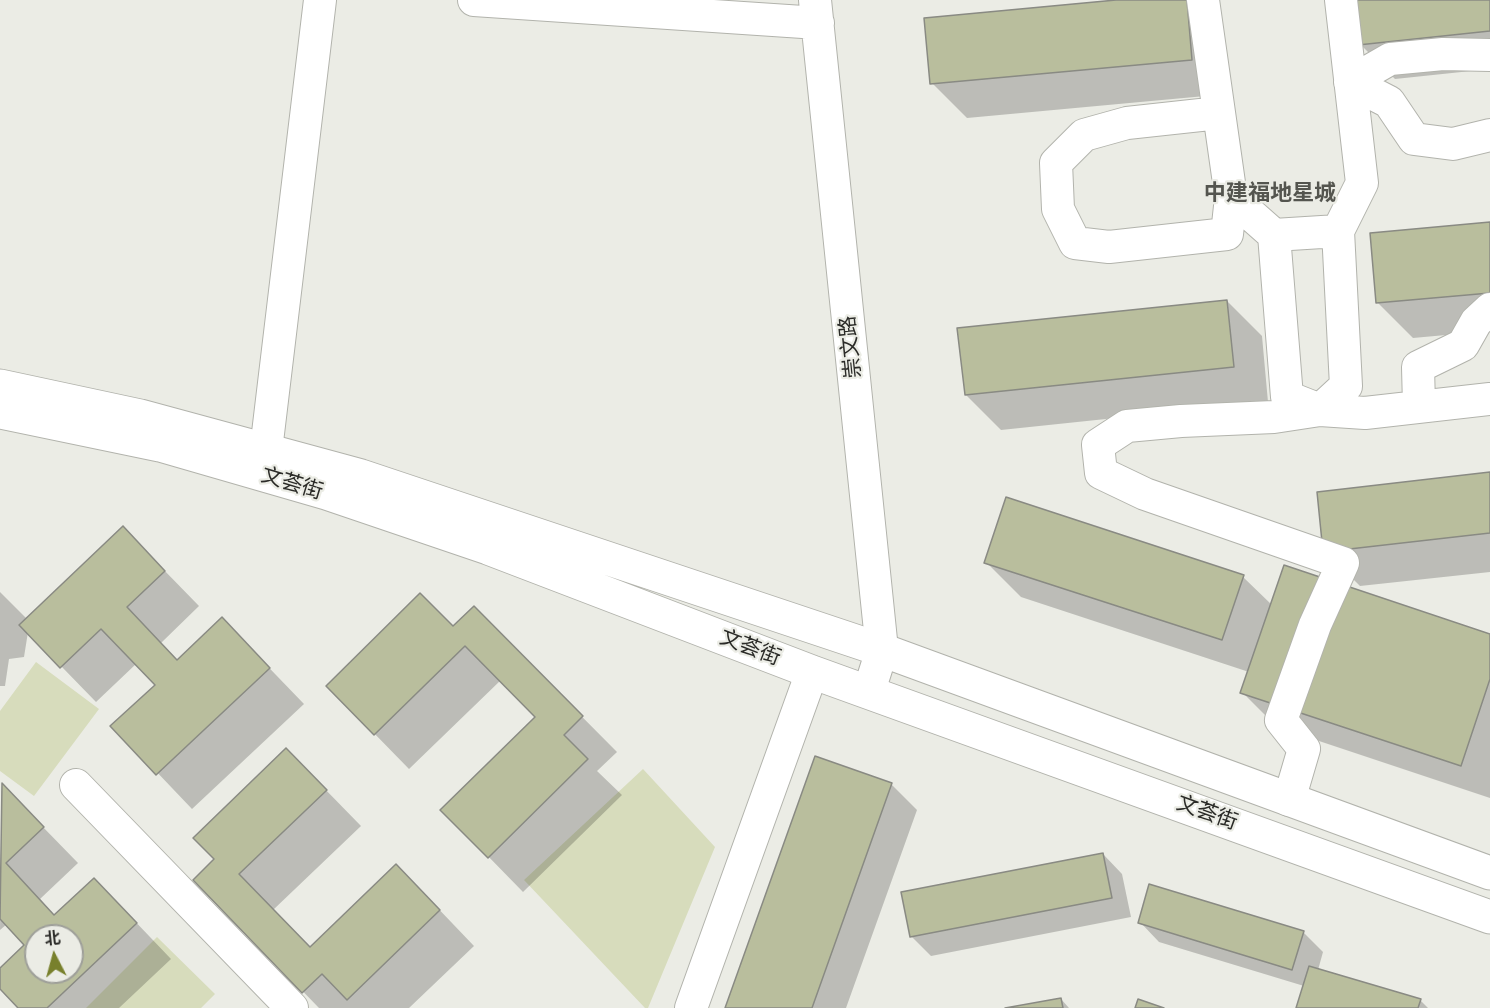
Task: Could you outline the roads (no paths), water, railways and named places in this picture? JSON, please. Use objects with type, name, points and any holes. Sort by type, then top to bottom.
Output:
[{"type":"main road","name":"文荟街","points":[[0,386],[140,416],[372,480],[882,650],[1490,873]]},
{"type":"main road","name":"文荟街","points":[[0,412],[160,445],[326,494],[488,548],[812,672],[1490,916]]},
{"type":"street","points":[[266,450],[320,0]]},
{"type":"street","points":[[474,0],[816,12]]},
{"type":"street","points":[[1203,0],[1231,197],[1227,234],[1109,247],[1075,243],[1058,208],[1056,164],[1083,135],[1127,123],[1219,113]]},
{"type":"street","points":[[1320,410],[1346,386],[1338,231],[1362,183],[1341,0]]},
{"type":"street","name":"崇文路","points":[[816,12],[882,650],[869,692]]},
{"type":"street","points":[[1350,82],[1390,59],[1443,54],[1490,55]]},
{"type":"street","points":[[1350,82],[1389,102],[1414,139],[1453,144],[1490,135]]},
{"type":"street","points":[[1231,197],[1274,236],[1287,398],[1320,410]]},
{"type":"street","points":[[1274,236],[1338,231]]},
{"type":"street","points":[[1419,405],[1418,367],[1463,345],[1476,322],[1490,309]]},
{"type":"street","points":[[1289,800],[1304,749],[1281,720],[1316,625],[1343,563],[1145,494],[1101,473],[1098,445],[1127,426],[1274,417],[1320,410],[1365,412],[1490,399]]},
{"type":"street","points":[[691,1008],[812,672]]},
{"type":"street","points":[[76,784],[292,1008]]},
{"type":"district","name":"中建福地星城","points":[[1270,194]]}]
